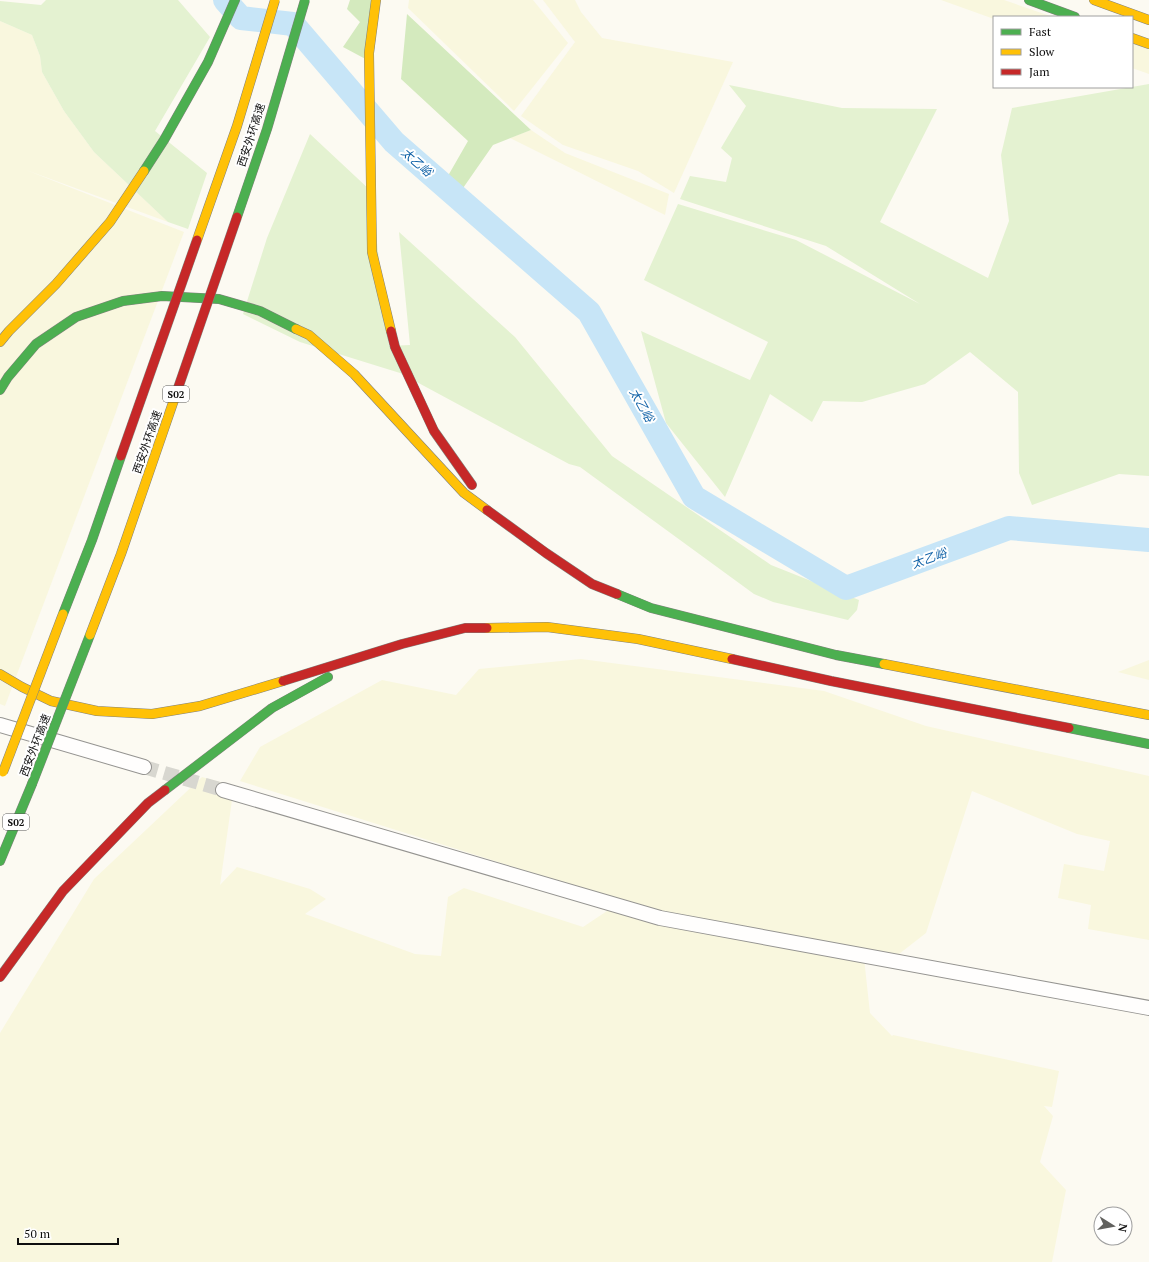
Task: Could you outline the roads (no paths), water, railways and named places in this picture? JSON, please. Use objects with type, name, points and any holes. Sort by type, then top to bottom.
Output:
[{"type":"highway","points":[[0,342],[56,284],[110,222],[164,140],[208,62],[235,0]]},
{"type":"highway","name":"西安外环高速","points":[[1,775],[92,540],[237,126],[275,0]]},
{"type":"highway","name":"西安外环高速","points":[[0,861],[32,784],[124,547],[266,129],[305,0]]},
{"type":"highway","points":[[376,0],[369,53],[372,252],[395,347],[434,431],[470,483],[476,488]]},
{"type":"highway","points":[[1029,0],[1072,16]]},
{"type":"highway","points":[[1094,0],[1149,20]]},
{"type":"highway","points":[[1133,38],[1149,44]]},
{"type":"highway","points":[[0,390],[8,377],[36,344],[76,316],[123,301],[162,296],[219,299],[260,311],[309,334],[354,374],[464,493],[546,553],[592,584],[651,608],[836,656],[1149,715]]},
{"type":"highway","points":[[488,499],[546,553]]},
{"type":"highway","points":[[0,674],[51,701],[97,711],[152,714],[200,706],[402,644],[465,628],[547,628],[638,639],[831,681],[1149,744]]},
{"type":"highway","points":[[0,977],[63,891],[148,803],[272,708],[318,682],[402,644]]},
{"type":"street","points":[[0,724],[144,767]]},
{"type":"street","points":[[223,790],[660,918],[1149,1008]]},
{"type":"waterway","name":"太乙峪","points":[[225,0],[241,18],[293,24],[394,142],[589,312],[694,497],[846,588],[1009,528],[1149,540]]},
{"type":"tunnel","points":[[144,767],[223,790]]}]
